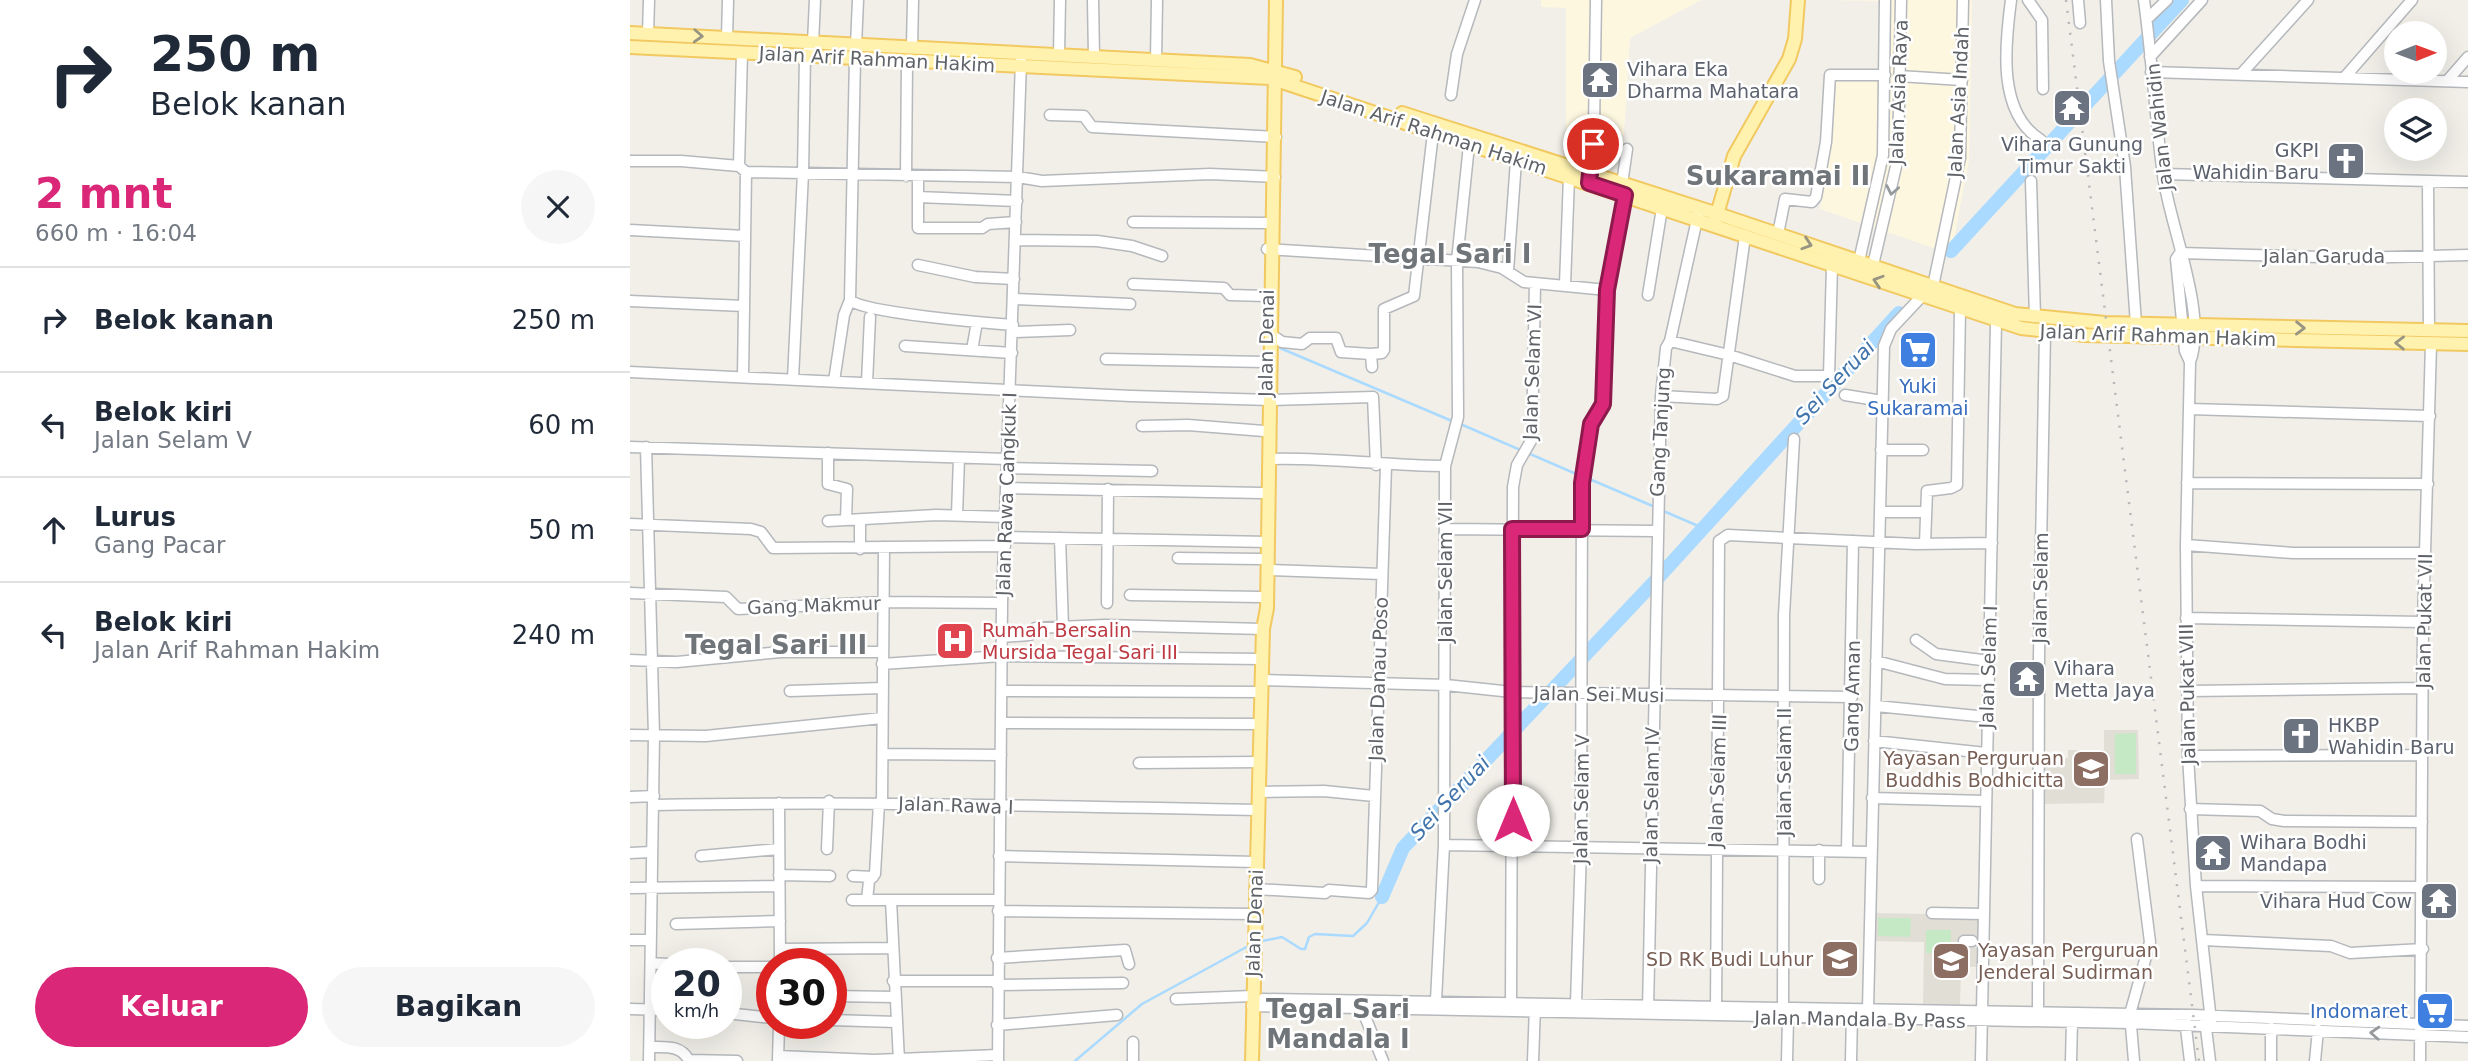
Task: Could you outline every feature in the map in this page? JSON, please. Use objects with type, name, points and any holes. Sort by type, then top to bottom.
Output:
[{"type":"main road","name":"Jalan Denai","points":[[1265,542],[1262,493],[1268,399],[1276,0]]},
{"type":"main road","points":[[1716,219],[1734,156],[1789,59],[1795,38],[1798,0]]},
{"type":"main road","name":"Jalan Arif Rahman Hakim","points":[[630,33],[813,43],[907,61],[1021,59],[1059,55],[1156,60],[1274,71],[1698,214],[1778,234],[2015,314],[2136,324],[2189,332]]},
{"type":"main road","name":"Jalan Arif Rahman Hakim","points":[[630,47],[805,56],[912,47],[1021,59],[1274,71],[1433,133],[1569,177],[1589,178]]},
{"type":"main road","name":"Jalan Denai","points":[[1263,623],[1267,608],[1265,542],[1270,459],[1265,362],[1269,336],[1266,296],[1271,249],[1268,223],[1272,177]]},
{"type":"main road","name":"Jalan Arif Rahman Hakim","points":[[1624,189],[1662,208],[1698,214]]},
{"type":"main road","name":"Jalan Arif Rahman Hakim","points":[[1716,219],[1745,236],[1832,266],[1996,322],[2045,332],[2430,337],[2468,344]]},
{"type":"main road","name":"Jalan Arif Rahman Hakim","points":[[2430,337],[2468,331]]},
{"type":"main road","name":"Jalan Denai","points":[[1252,1061],[1253,937],[1263,623],[1261,597],[1265,565]]},
{"type":"street","points":[[649,0],[649,34]]},
{"type":"street","points":[[727,38],[728,0]]},
{"type":"street","points":[[793,379],[803,173],[805,56],[813,43],[815,0]]},
{"type":"street","points":[[834,381],[844,315],[850,300],[858,0]]},
{"type":"street","points":[[912,47],[913,0]]},
{"type":"street","points":[[1059,55],[1060,0]]},
{"type":"street","points":[[1093,0],[1094,57]]},
{"type":"street","points":[[1156,60],[1157,0]]},
{"type":"street","points":[[1451,94],[1457,54],[1475,0]]},
{"type":"street","points":[[1589,178],[1594,126],[1596,0]]},
{"type":"street","name":"Jalan Asia Raya","points":[[1859,261],[1883,155],[1885,0]]},
{"type":"street","name":"Jalan Asia Raya","points":[[1873,265],[1886,221],[1898,158],[1901,0]]},
{"type":"street","name":"Jalan Asia Indah","points":[[1933,286],[1959,158],[1963,0]]},
{"type":"street","points":[[2011,0],[2007,41],[2013,105],[2026,130],[2041,141]]},
{"type":"street","points":[[2028,0],[2042,20],[2043,89]]},
{"type":"street","points":[[2078,0],[2080,23]]},
{"type":"street","points":[[2106,0],[2110,72],[2127,182],[2136,324]]},
{"type":"street","name":"Jalan Wahidin","points":[[2144,0],[2163,174],[2180,253],[2176,260],[2189,332]]},
{"type":"street","points":[[2147,22],[2167,0]]},
{"type":"street","points":[[2150,56],[2202,0]]},
{"type":"street","points":[[2242,73],[2308,0]]},
{"type":"street","points":[[2344,78],[2412,0]]},
{"type":"street","points":[[742,52],[745,236],[743,377]]},
{"type":"street","points":[[2447,81],[2468,57]]},
{"type":"street","name":"Jalan Rawa Cangkuk I","points":[[998,1058],[1002,603],[1021,59]]},
{"type":"street","points":[[906,176],[907,61]]},
{"type":"street","points":[[2151,72],[2384,79]]},
{"type":"street","points":[[1778,234],[1785,199],[1812,202],[1816,197],[1826,142],[1829,75],[1885,75]]},
{"type":"street","points":[[1899,76],[1962,80]]},
{"type":"street","points":[[2447,81],[2468,82]]},
{"type":"street","points":[[1050,115],[1084,116],[1091,127],[1273,137]]},
{"type":"street","points":[[1269,336],[1282,342],[1302,344],[1310,338],[1336,338],[1341,352],[1382,353],[1384,309],[1414,296],[1416,260],[1433,133]]},
{"type":"street","name":"Jalan Selam VII","points":[[1436,1000],[1445,809],[1445,466],[1457,422],[1457,261],[1469,145]]},
{"type":"street","name":"Jalan Selam V","points":[[1576,1003],[1581,849],[1582,529],[1585,474],[1591,424],[1603,404],[1607,290],[1628,149]]},
{"type":"street","points":[[1883,155],[1898,158]]},
{"type":"street","points":[[630,161],[681,160],[743,169],[803,173],[1018,177],[1042,181],[1174,175],[1272,177]]},
{"type":"street","points":[[1508,271],[1516,161]]},
{"type":"street","points":[[2163,174],[2468,182]]},
{"type":"street","points":[[918,176],[919,228],[982,228],[988,224],[1016,222]]},
{"type":"street","points":[[1564,285],[1569,177]]},
{"type":"street","points":[[2031,181],[2035,317]]},
{"type":"street","name":"Jalan Pukat VII","points":[[2420,1061],[2423,949],[2423,622],[2430,416],[2428,181]]},
{"type":"street","points":[[918,197],[1017,201]]},
{"type":"street","points":[[1647,295],[1662,208]]},
{"type":"street","name":"Gang Tanjung","points":[[1656,581],[1661,396],[1666,348],[1670,341],[1698,214]]},
{"type":"street","points":[[1870,218],[1886,221]]},
{"type":"street","points":[[1133,222],[1268,223]]},
{"type":"street","points":[[630,230],[745,236]]},
{"type":"street","points":[[1661,396],[1721,398],[1725,393],[1745,236]]},
{"type":"street","points":[[1016,240],[1097,242],[1132,246],[1162,256]]},
{"type":"street","points":[[1271,249],[1478,262],[1508,271],[1524,282],[1607,290]]},
{"type":"street","name":"Jalan Garuda","points":[[2180,253],[2353,258],[2468,255]]},
{"type":"street","points":[[918,265],[975,277],[1014,279]]},
{"type":"street","points":[[1670,341],[1728,355],[1795,376],[1829,376],[1832,266]]},
{"type":"street","name":"Jalan Selam VI","points":[[1511,1002],[1513,487],[1517,465],[1530,447],[1535,283]]},
{"type":"street","points":[[1133,284],[1223,288],[1230,295],[1266,296]]},
{"type":"street","points":[[1868,1009],[1875,661],[1886,339],[1923,296]]},
{"type":"street","points":[[1014,299],[1130,304]]},
{"type":"street","points":[[850,300],[861,306],[1013,328],[1070,330]]},
{"type":"street","points":[[630,301],[744,306]]},
{"type":"street","points":[[1925,544],[1928,489],[1951,488],[1957,483],[1960,309]]},
{"type":"street","points":[[867,383],[870,317]]},
{"type":"street","points":[[972,350],[976,322]]},
{"type":"street","name":"Jalan Selam I","points":[[1981,1061],[1996,322]]},
{"type":"street","name":"Jalan Selam","points":[[2038,1012],[2039,656],[2045,332]]},
{"type":"street","name":"Jalan Pukat VIII","points":[[2189,332],[2186,545],[2188,756],[2210,1061]]},
{"type":"street","points":[[905,346],[1012,354]]},
{"type":"street","points":[[1371,354],[1372,367]]},
{"type":"street","points":[[1106,359],[1265,362]]},
{"type":"street","points":[[630,372],[1268,399]]},
{"type":"street","points":[[1845,394],[1882,401]]},
{"type":"street","name":"Jalan Danau Poso","points":[[1255,889],[1325,893],[1345,889],[1371,892],[1382,574],[1381,466],[1374,398],[1268,399]]},
{"type":"street","points":[[2189,409],[2430,416]]},
{"type":"street","points":[[1142,426],[1188,425],[1264,430]]},
{"type":"street","name":"Jalan Selam II","points":[[1783,1007],[1783,696],[1787,537],[1794,439]]},
{"type":"street","points":[[630,447],[959,458],[1007,464],[1152,471]]},
{"type":"street","points":[[646,447],[654,736],[649,1061]]},
{"type":"street","points":[[1881,450],[1923,450]]},
{"type":"street","points":[[828,453],[828,484],[846,489],[846,520]]},
{"type":"street","points":[[957,515],[959,458]]},
{"type":"street","points":[[1270,459],[1341,459],[1381,466],[1445,466]]},
{"type":"street","points":[[2187,482],[2428,484]]},
{"type":"street","points":[[1007,488],[1262,493]]},
{"type":"street","points":[[1107,603],[1108,489]]},
{"type":"street","points":[[1880,512],[1926,512]]},
{"type":"street","points":[[828,521],[957,515],[1006,517]]},
{"type":"street","points":[[860,520],[860,549]]},
{"type":"street","points":[[630,524],[751,529],[761,532],[773,548],[860,549],[1059,538],[1265,542]]},
{"type":"street","points":[[1446,529],[1656,531]]},
{"type":"street","name":"Jalan Selam III","points":[[1716,1012],[1715,847],[1720,695],[1718,546],[1721,538],[1728,535],[1787,537]]},
{"type":"street","points":[[1787,537],[1925,544],[1992,543]]},
{"type":"street","points":[[1059,538],[1063,627]]},
{"type":"street","name":"Gang Aman","points":[[1847,850],[1853,698],[1853,541]]},
{"type":"street","points":[[2186,545],[2293,553],[2425,553]]},
{"type":"street","points":[[867,900],[873,877],[883,754],[884,547]]},
{"type":"street","points":[[1178,558],[1382,574]]},
{"type":"street","name":"Jalan Selam IV","points":[[1648,1009],[1656,581]]},
{"type":"street","name":"Gang Makmur","points":[[630,593],[726,597],[738,609],[884,602],[1002,603]]},
{"type":"street","points":[[1130,595],[1261,597]]},
{"type":"street","points":[[2186,618],[2423,622]]},
{"type":"street","points":[[1002,637],[1030,635],[1035,628],[1263,623]]},
{"type":"street","points":[[1916,640],[1936,654],[1989,661]]},
{"type":"street","points":[[630,660],[651,662],[781,652],[882,652]]},
{"type":"street","points":[[882,664],[1002,656],[1262,659]]},
{"type":"street","points":[[1875,661],[1945,678],[1988,680]]},
{"type":"street","name":"Jalan Sei Musi","points":[[1002,691],[1446,685],[1512,692],[1853,698]]},
{"type":"street","points":[[790,691],[882,688]]},
{"type":"street","points":[[2189,691],[2422,688]]},
{"type":"street","points":[[1876,706],[1987,717]]},
{"type":"street","points":[[630,735],[706,736],[883,718]]},
{"type":"street","points":[[1002,723],[1260,724]]},
{"type":"street","points":[[1874,741],[1986,753]]},
{"type":"street","points":[[883,754],[1001,755]]},
{"type":"street","points":[[2188,756],[2422,755]]},
{"type":"street","points":[[1139,763],[1259,762]]},
{"type":"street","points":[[1258,792],[1324,791],[1374,796]]},
{"type":"street","name":"Jalan Rawa I","points":[[630,797],[779,803],[829,801],[1001,807],[1257,810]]},
{"type":"street","points":[[1872,797],[1985,801]]},
{"type":"street","points":[[827,849],[829,801]]},
{"type":"street","points":[[779,803],[780,948]]},
{"type":"street","points":[[2190,809],[2260,811],[2277,820],[2422,822]]},
{"type":"street","points":[[2134,1061],[2130,1018],[2150,942],[2137,839]]},
{"type":"street","points":[[1444,845],[1581,849],[1715,847],[1871,852]]},
{"type":"street","points":[[701,856],[779,849]]},
{"type":"street","points":[[1819,850],[1819,879]]},
{"type":"street","points":[[630,853],[652,852]]},
{"type":"street","points":[[999,856],[1256,862]]},
{"type":"street","points":[[779,875],[830,876]]},
{"type":"street","points":[[853,876],[873,877]]},
{"type":"street","points":[[630,888],[779,886]]},
{"type":"street","points":[[2196,886],[2423,887]]},
{"type":"street","points":[[852,900],[1254,914]]},
{"type":"street","points":[[891,901],[899,1060]]},
{"type":"street","points":[[1932,913],[1983,914]]},
{"type":"street","points":[[676,924],[780,920]]},
{"type":"street","points":[[630,940],[650,940]]},
{"type":"street","points":[[2203,940],[2331,946],[2345,953],[2423,949]]},
{"type":"street","points":[[847,948],[892,948]]},
{"type":"street","points":[[997,958],[1125,950],[1129,964]]},
{"type":"street","points":[[893,981],[1123,983]]},
{"type":"street","points":[[847,996],[894,997]]},
{"type":"street","points":[[1176,999],[1252,1001]]},
{"type":"street","name":"Jalan Mandala By Pass","points":[[1252,1001],[1436,1000],[1511,1002],[1535,1007],[1576,1003],[1648,1009]]},
{"type":"street","name":"Jalan Mandala By Pass","points":[[1252,1001],[1362,1009],[1648,1009],[1788,1018],[1852,1013],[1868,1009],[2072,1022],[2130,1018]]},
{"type":"street","points":[[1533,1061],[1535,1007]]},
{"type":"street","points":[[1783,1007],[1788,1018],[1787,1061]]},
{"type":"street","name":"Jalan Mandala By Pass","points":[[1716,1012],[1783,1007],[1852,1013],[1983,1016],[2038,1012],[2422,1030],[2468,1037]]},
{"type":"street","points":[[630,1009],[650,1009]]},
{"type":"street","points":[[1362,1009],[1383,1061]]},
{"type":"street","points":[[1851,1061],[1852,1013]]},
{"type":"street","points":[[997,1025],[1117,1016]]},
{"type":"street","points":[[847,1020],[896,1022]]},
{"type":"street","points":[[2185,1020],[2190,1061]]},
{"type":"street","name":"Jalan Mandala By Pass","points":[[2208,1021],[2318,1030],[2422,1030],[2468,1026]]},
{"type":"street","points":[[2071,1061],[2072,1022]]},
{"type":"street","points":[[2271,1061],[2272,1028]]},
{"type":"street","points":[[2315,1061],[2318,1030]]},
{"type":"street","points":[[779,1039],[778,1058],[998,1058]]},
{"type":"street","points":[[1133,1042],[1133,1061]]},
{"type":"street","points":[[650,1047],[675,1047],[684,1051],[690,1060],[737,1061]]},
{"type":"shaded area","points":[[1541,0],[1701,0],[1630,38],[1624,135],[1566,129],[1566,8],[1541,7]]},
{"type":"shaded area","points":[[1822,0],[1972,0],[1969,160],[1951,254],[1820,209],[1831,147],[1836,79],[1880,79],[1881,1]]},
{"type":"shaded area","name":"Yayasan Perguruan Buddhis Bodhicitta","points":[[2104,730],[2138,730],[2139,779],[2105,780],[2104,803],[2043,804],[2042,758],[2068,758],[2068,750],[2104,750]]},
{"type":"shaded area","name":"Yayasan Perguruan Jenderal Sudirman","points":[[1872,913],[1980,915],[1979,967],[1961,967],[1960,1005],[1923,1004],[1924,942],[1872,941]]},
{"type":"green space","points":[[2136,733],[2136,774],[2115,774],[2115,734]]},
{"type":"green space","points":[[1878,918],[1911,918],[1910,937],[1878,936]]},
{"type":"green space","points":[[1926,930],[1951,930],[1951,953],[1926,953]]},
{"type":"waterway","name":"Sei Seruai","points":[[1951,251],[2182,0]]},
{"type":"waterway","name":"Sei Seruai","points":[[1382,897],[1403,848],[1656,580],[1899,313]]},
{"type":"waterway","points":[[1280,348],[1452,421]]},
{"type":"waterway","points":[[1458,423],[1581,476]]},
{"type":"waterway","points":[[1587,478],[1655,507]]},
{"type":"waterway","points":[[1661,510],[1703,528]]},
{"type":"waterway","name":"Sei Seruai","points":[[1258,942],[1282,937],[1305,949],[1309,937],[1315,934],[1353,936],[1367,923],[1382,897]]},
{"type":"waterway","name":"Sei Seruai","points":[[1075,1061],[1142,1004],[1252,944]]},
{"type":"railway","points":[[2066,0],[2199,1061]]},
{"type":"place","name":"Vihara Eka Dharma Mahatara","points":[[1600,80]]},
{"type":"place","name":"Vihara Gunung Timur Sakti","points":[[2072,108]]},
{"type":"place","name":"GKPI Wahidin Baru","points":[[2346,161]]},
{"type":"place","name":"Yuki Sukaramai","points":[[1918,350]]},
{"type":"place","name":"Rumah Bersalin Mursida Tegal Sari III","points":[[955,641]]},
{"type":"place","name":"Vihara Metta Jaya","points":[[2027,679]]},
{"type":"place","name":"HKBP Wahidin Baru","points":[[2301,736]]},
{"type":"place","name":"Yayasan Perguruan Buddhis Bodhicitta","points":[[2091,769]]},
{"type":"place","name":"Wihara Bodhi Mandapa","points":[[2213,853]]},
{"type":"place","name":"Vihara Hud Cow","points":[[2439,901]]},
{"type":"place","name":"SD RK Budi Luhur","points":[[1840,959]]},
{"type":"place","name":"Yayasan Perguruan Jenderal Sudirman","points":[[1951,961]]},
{"type":"place","name":"Indomaret","points":[[2435,1011]]},
{"type":"district","name":"Sukaramai II","points":[[1778,176]]},
{"type":"district","name":"Tegal Sari I","points":[[1450,254]]},
{"type":"district","name":"Tegal Sari III","points":[[776,645]]},
{"type":"district","name":"Tegal Sari Mandala I","points":[[1338,1024]]},
{"type":"route","points":[[1513,820],[1512,529],[1582,529],[1582,483],[1591,424],[1603,404],[1607,290],[1625,195],[1589,183],[1593,144]]}]
